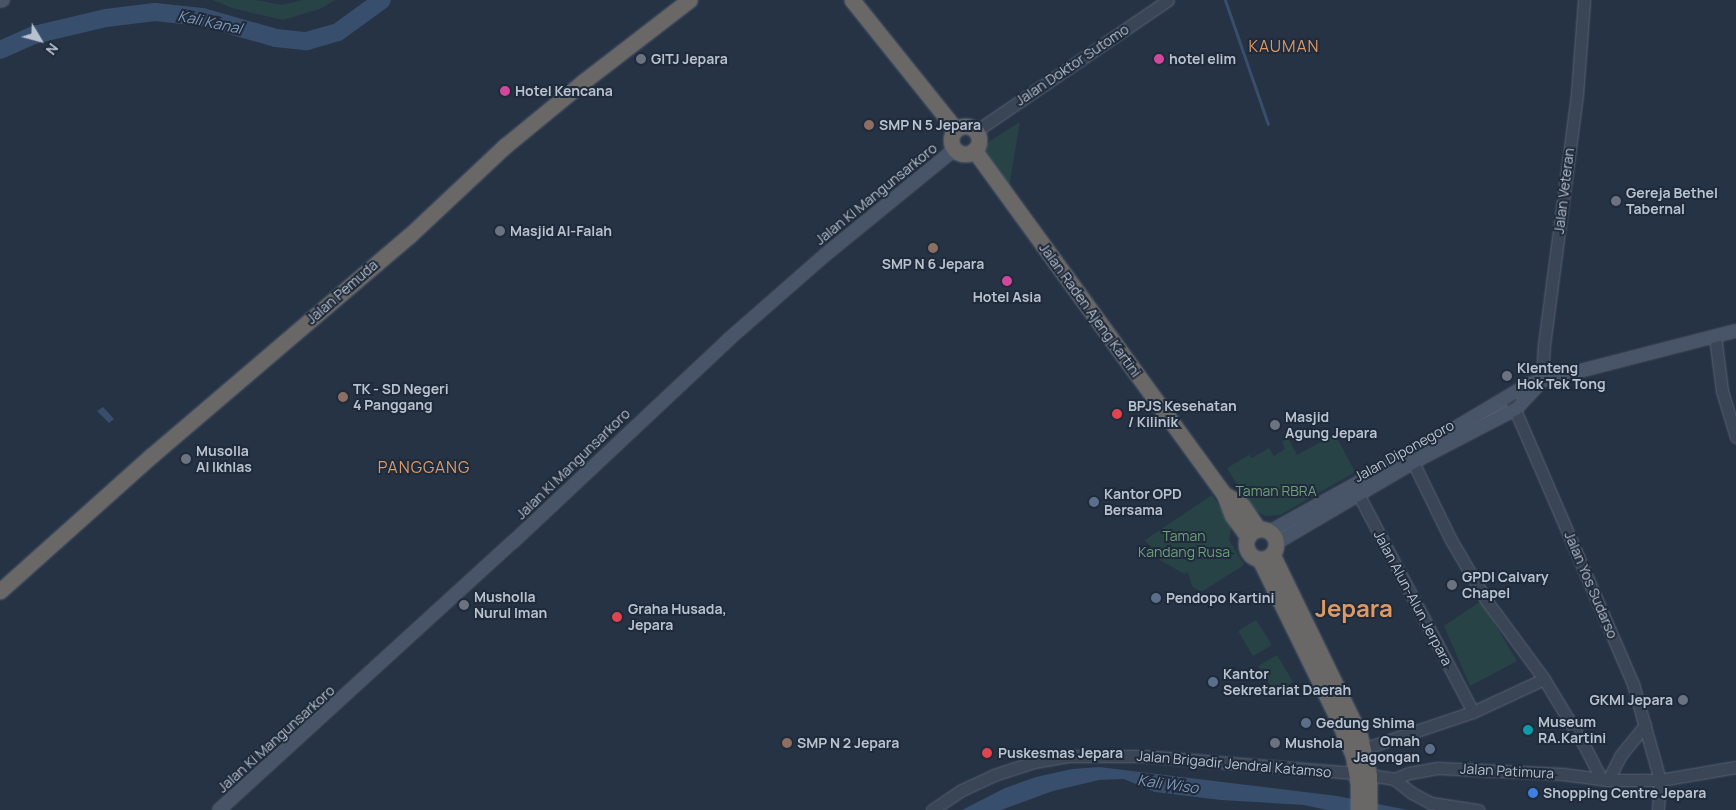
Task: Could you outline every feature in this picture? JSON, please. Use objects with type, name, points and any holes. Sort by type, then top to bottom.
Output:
[{"type":"highway","name":"Jalan Pemuda","points":[[0,591],[151,456],[410,236],[505,146],[584,81],[689,0]]},
{"type":"highway","points":[[852,0],[956,130]]},
{"type":"highway","points":[[966,126],[976,131],[979,141],[974,150],[964,154],[955,149],[951,140],[956,130],[966,126]]},
{"type":"highway","name":"Jalan Raden Ajeng Kartini","points":[[974,150],[1224,494],[1232,515],[1264,542],[1358,751],[1366,800],[1358,810]]},
{"type":"main road","name":"Jalan Ki Mangunsarkoro","points":[[220,810],[506,548],[729,339],[825,255],[955,149]]},
{"type":"main road","name":"Jalan Diponegoro","points":[[1412,458],[1529,384],[1736,331]]},
{"type":"main road","name":"Jalan Diponegoro","points":[[1264,542],[1412,458],[1516,409],[1542,381]]},
{"type":"street","name":"Jalan Doktor Sutomo","points":[[976,131],[1168,0]]},
{"type":"street","name":"Jalan Veteran","points":[[1542,381],[1544,345],[1577,94],[1584,0]]},
{"type":"street","points":[[1715,336],[1722,391],[1736,437]]},
{"type":"street","name":"Jalan Yos Sudarso","points":[[1509,396],[1633,684],[1660,780],[1658,810]]},
{"type":"street","points":[[1412,458],[1443,525],[1473,578],[1544,679],[1605,779],[1620,756],[1645,725]]},
{"type":"street","name":"Jalan Alun-Alun Jerpara","points":[[1355,489],[1473,712]]},
{"type":"street","points":[[1358,751],[1473,712],[1544,679]]},
{"type":"street","name":"Jalan Brigadir Jendral Katamso","points":[[932,810],[962,790],[994,775],[1034,762],[1069,756],[1144,756],[1363,774]]},
{"type":"street","name":"Jalan Patimura","points":[[1363,774],[1394,779],[1409,773],[1438,768],[1520,771],[1605,779],[1660,780],[1736,767]]},
{"type":"street","points":[[1394,779],[1412,793],[1431,803],[1478,810]]},
{"type":"green space","points":[[213,0],[256,0],[282,5],[303,0],[335,0],[322,8],[283,20],[232,8]]},
{"type":"green space","points":[[1020,122],[1006,205],[980,172],[979,164],[985,147],[990,141]]},
{"type":"green space","name":"Taman RBRA","points":[[1335,434],[1355,472],[1280,515],[1265,516],[1251,508],[1227,468],[1249,455],[1252,458],[1269,448],[1274,456],[1285,449],[1282,442],[1288,438],[1297,455]]},
{"type":"green space","name":"Taman Kandang Rusa","points":[[1212,495],[1232,525],[1229,540],[1244,565],[1201,592],[1192,586],[1188,572],[1184,574],[1160,560],[1145,540]]},
{"type":"green space","points":[[1481,601],[1517,661],[1470,686],[1444,626]]},
{"type":"green space","points":[[1256,620],[1272,645],[1253,656],[1238,631]]},
{"type":"green space","points":[[1277,655],[1293,682],[1275,693],[1258,666]]},
{"type":"water","points":[[103,407],[114,419],[109,423],[97,411]]},
{"type":"water","name":"Kali Wiso","points":[[1099,767],[1337,796],[1408,810],[1327,810],[1304,805],[1221,800],[1155,792],[1124,779],[1099,780],[1053,791],[1001,810],[962,810],[1005,788],[1036,777],[1072,769]]},
{"type":"waterway","name":"Kali Kanal","points":[[0,50],[34,35],[106,18],[155,12],[202,17],[276,38],[307,41],[338,32],[382,0]]},
{"type":"waterway","points":[[1225,0],[1268,124]]},
{"type":"place","name":"GITJ Jepara","points":[[641,59]]},
{"type":"place","name":"hotel elim","points":[[1159,59]]},
{"type":"place","name":"Hotel Kencana","points":[[505,91]]},
{"type":"place","name":"SMP N 5 Jepara","points":[[869,125]]},
{"type":"place","name":"Gereja Bethel Tabernal","points":[[1616,201]]},
{"type":"place","name":"Masjid Al-Falah","points":[[500,231]]},
{"type":"place","name":"SMP N 6 Jepara","points":[[933,248]]},
{"type":"place","name":"Hotel Asia","points":[[1007,281]]},
{"type":"place","name":"Klenteng Hok Tek Tong","points":[[1507,376]]},
{"type":"place","name":"TK - SD Negeri 4 Panggang","points":[[343,397]]},
{"type":"place","name":"BPJS Kesehatan / Kilinik","points":[[1117,414]]},
{"type":"place","name":"Masjid Agung Jepara","points":[[1275,425]]},
{"type":"place","name":"Musolla Al Ikhlas","points":[[186,459]]},
{"type":"place","name":"Kantor OPD Bersama","points":[[1094,502]]},
{"type":"place","name":"GPDI Calvary Chapel","points":[[1452,585]]},
{"type":"place","name":"Pendopo Kartini","points":[[1156,598]]},
{"type":"place","name":"Musholla Nurul Iman","points":[[464,605]]},
{"type":"place","name":"Graha Husada, Jepara","points":[[617,617]]},
{"type":"place","name":"Kantor Sekretariat Daerah","points":[[1213,682]]},
{"type":"place","name":"GKMI Jepara","points":[[1683,700]]},
{"type":"place","name":"Gedung Shima","points":[[1306,723]]},
{"type":"place","name":"Museum RA.Kartini","points":[[1528,730]]},
{"type":"place","name":"SMP N 2 Jepara","points":[[787,743]]},
{"type":"place","name":"Mushola","points":[[1275,743]]},
{"type":"place","name":"Omah Jagongan","points":[[1430,749]]},
{"type":"place","name":"Puskesmas Jepara","points":[[987,753]]},
{"type":"place","name":"Shopping Centre Jepara","points":[[1533,793]]},
{"type":"district","name":"KAUMAN","points":[[1284,46]]},
{"type":"district","name":"PANGGANG","points":[[424,467]]},
{"type":"district","name":"Jepara","points":[[1354,608]]}]
